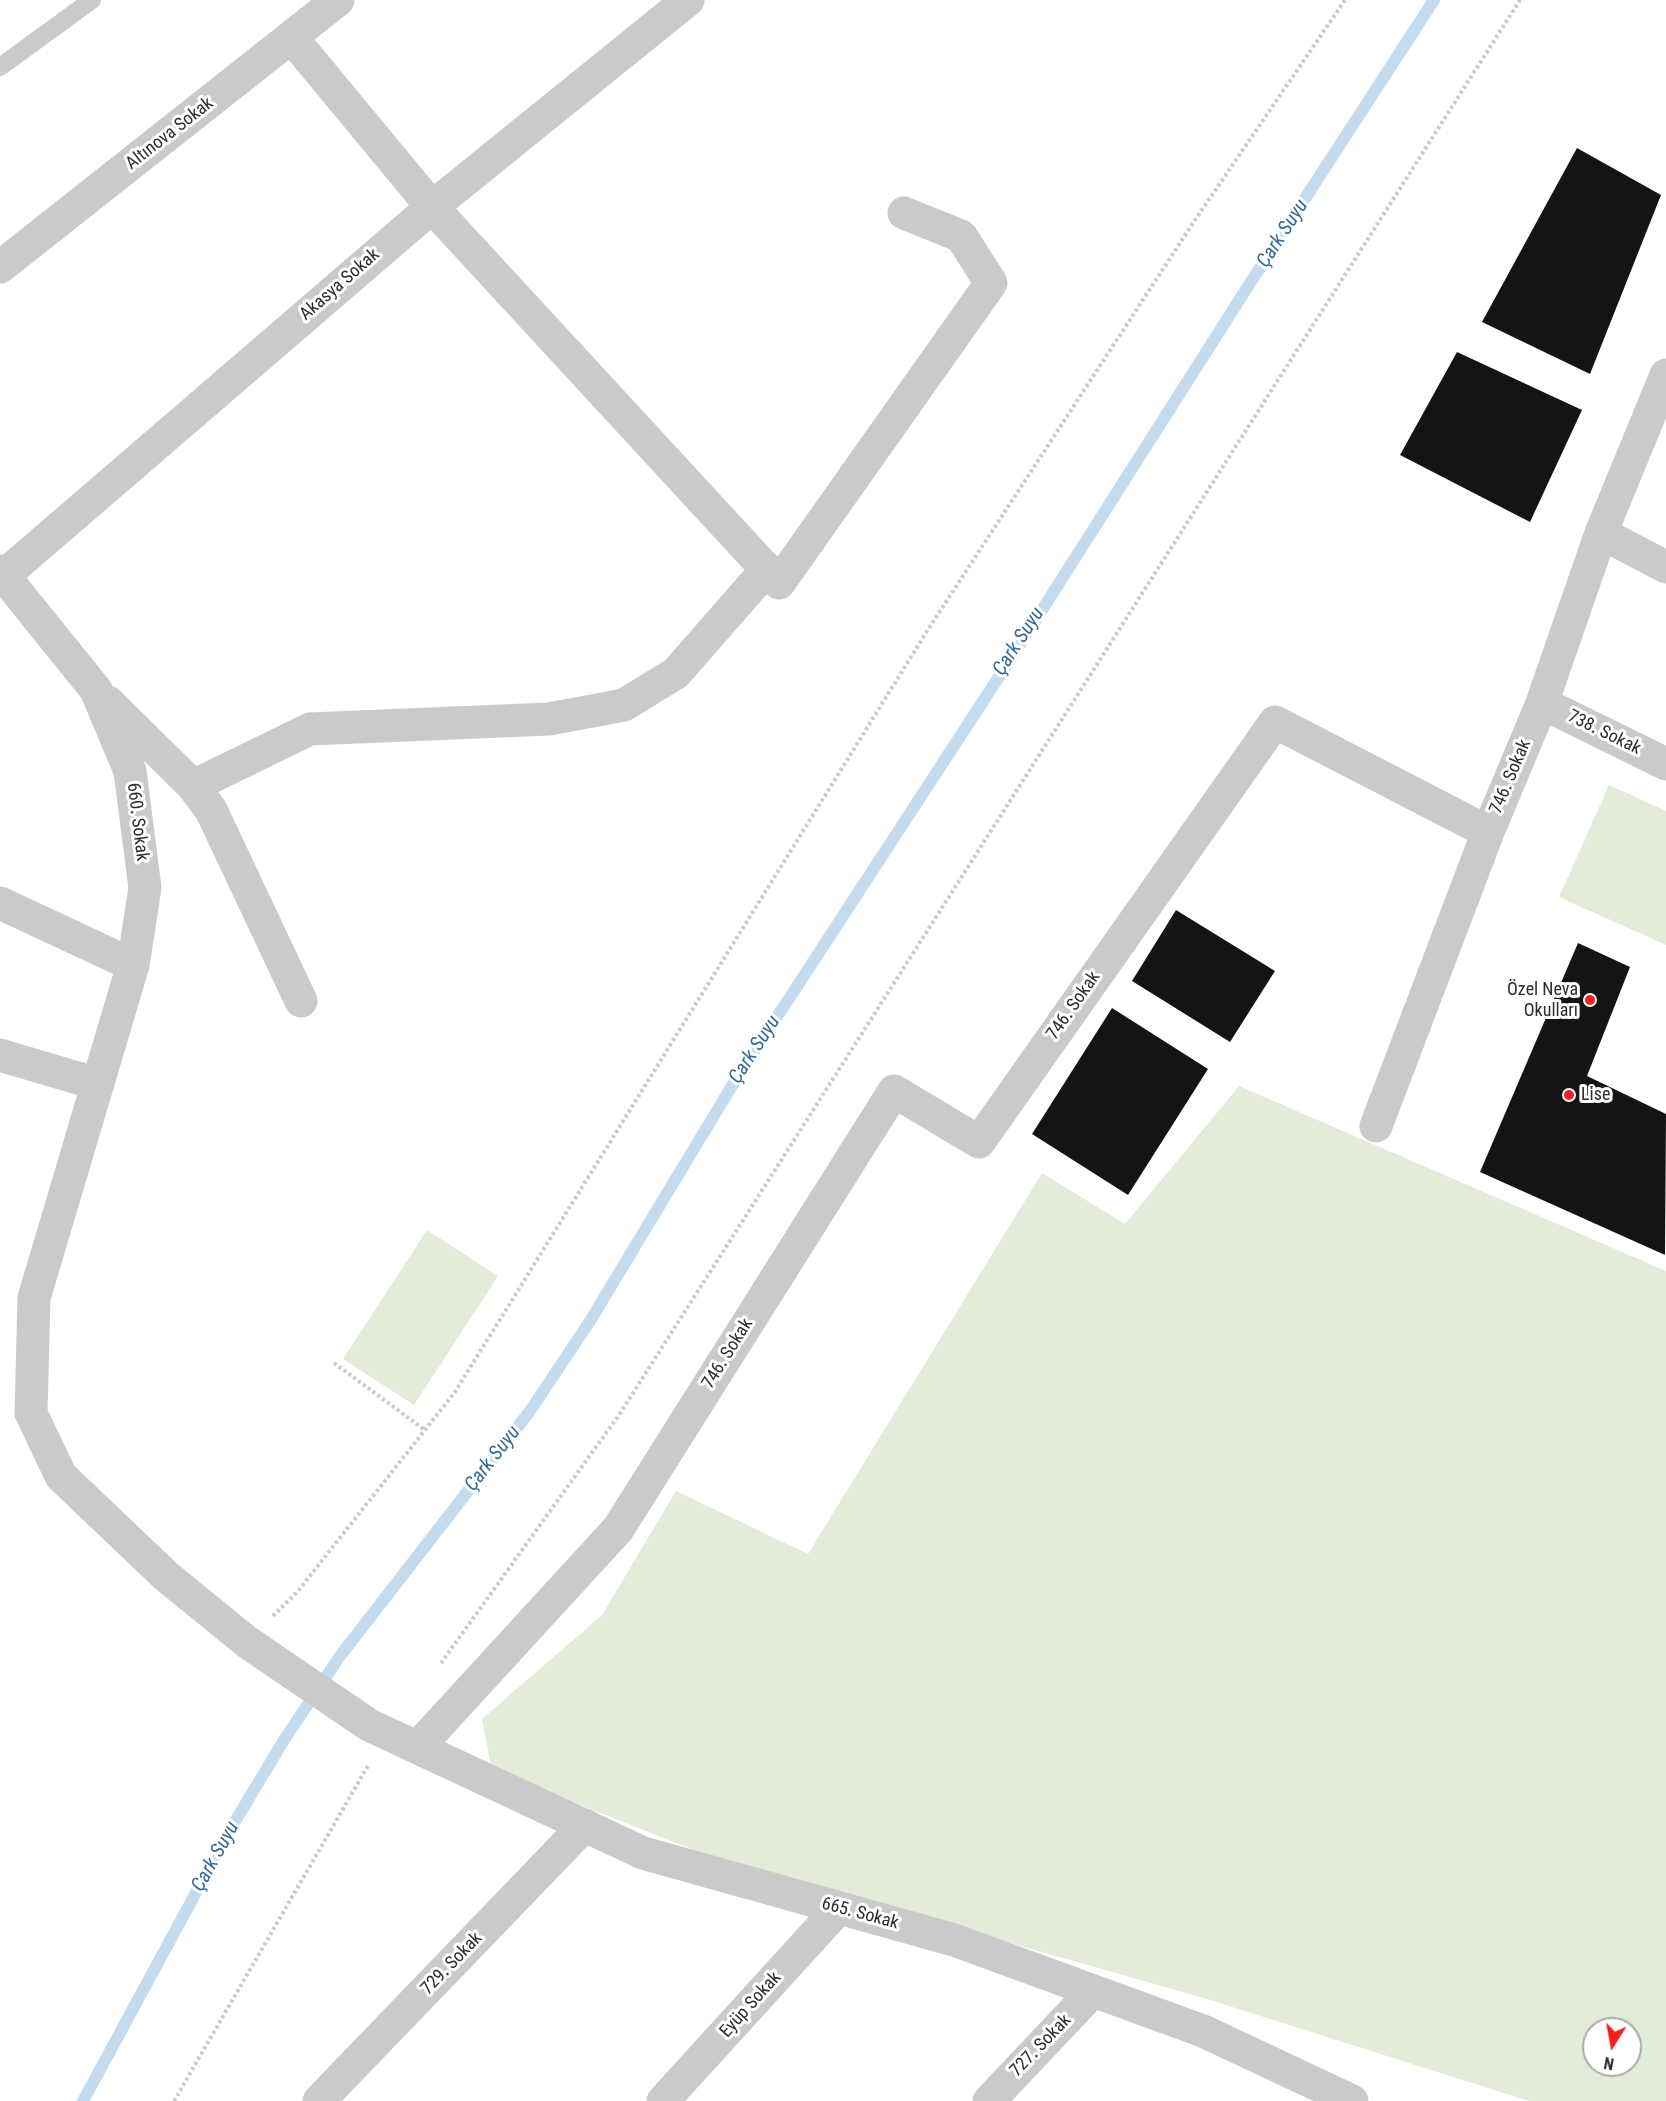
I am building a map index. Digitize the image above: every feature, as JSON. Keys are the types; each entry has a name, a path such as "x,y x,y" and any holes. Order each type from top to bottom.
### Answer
{"street":[{"name":"Altınova Sokak","path":"0,267 338,0"},
{"name":"Akasya Sokak","path":"1,575 432,207 688,0"},
{"path":"292,38 432,207 779,583 991,283 961,236 904,213"},
{"name":"746. Sokak","path":"393,1735 618,1529 894,1091 979,1142 1275,722 1488,832 1542,703 1600,533 1666,375"},
{"path":"1600,533 1666,567"},
{"path":"193,786 310,729 549,719 624,705 676,673 767,569"},
{"name":"660. Sokak","path":"1,575 96,690 130,771 145,888 133,966 34,1298 31,1413 61,1476 166,1576 259,1650"},
{"path":"96,690 193,786 211,810 302,1001"},
{"name":"738. Sokak","path":"1542,703 1666,764"},
{"path":"1376,1126 1488,832"},
{"path":"0,903 133,966"},
{"path":"0,1055 98,1084"},
{"name":"665. Sokak","path":"259,1650 393,1735 643,1853 954,1940 1203,2031 1313,2093 1352,2101"},
{"name":"729. Sokak","path":"319,2101 585,1825"},
{"name":"Eyüp Sokak","path":"663,2101 838,1909"},
{"name":"727. Sokak","path":"989,2101 1093,1991"}],"lane":[{"path":"0,67 92,0"}],"path":[{"path":"259,1650 298,1591 455,1392 928,628 1188,230 1345,0"},
{"path":"439,1666 619,1415 1520,0"},
{"path":"334,1363 425,1430"},
{"path":"174,2101 374,1755 393,1735"}],"green space":[{"path":"1609,785 1666,811 1666,945 1559,897"},
{"path":"1239,1086 1666,1271 1666,2101 1529,2101 1207,1999 719,1860 492,1770 482,1719 602,1615 676,1491 808,1554 1042,1173 1125,1224"},
{"path":"427,1230 498,1276 414,1405 343,1359"}],"building":[{"path":"1577,148 1661,195 1590,374 1482,322"},
{"path":"1457,352 1582,410 1530,522 1400,455"},
{"path":"1176,910 1275,971 1230,1042 1132,981"},
{"name":"Lise","path":"1578,943 1630,967 1587,1076 1666,1114 1665,1255 1480,1172"},
{"path":"1112,1008 1208,1069 1128,1195 1032,1134"}],"waterway":[{"name":"Çark Suyu","path":"83,2101 231,1828 284,1740 340,1656 530,1411 590,1321 730,1089 1021,643 1252,280 1434,0"}],"place":[{"name":"Özel Neva Okulları","path":"1590,1000"},
{"name":"Lise","path":"1569,1095"}]}
